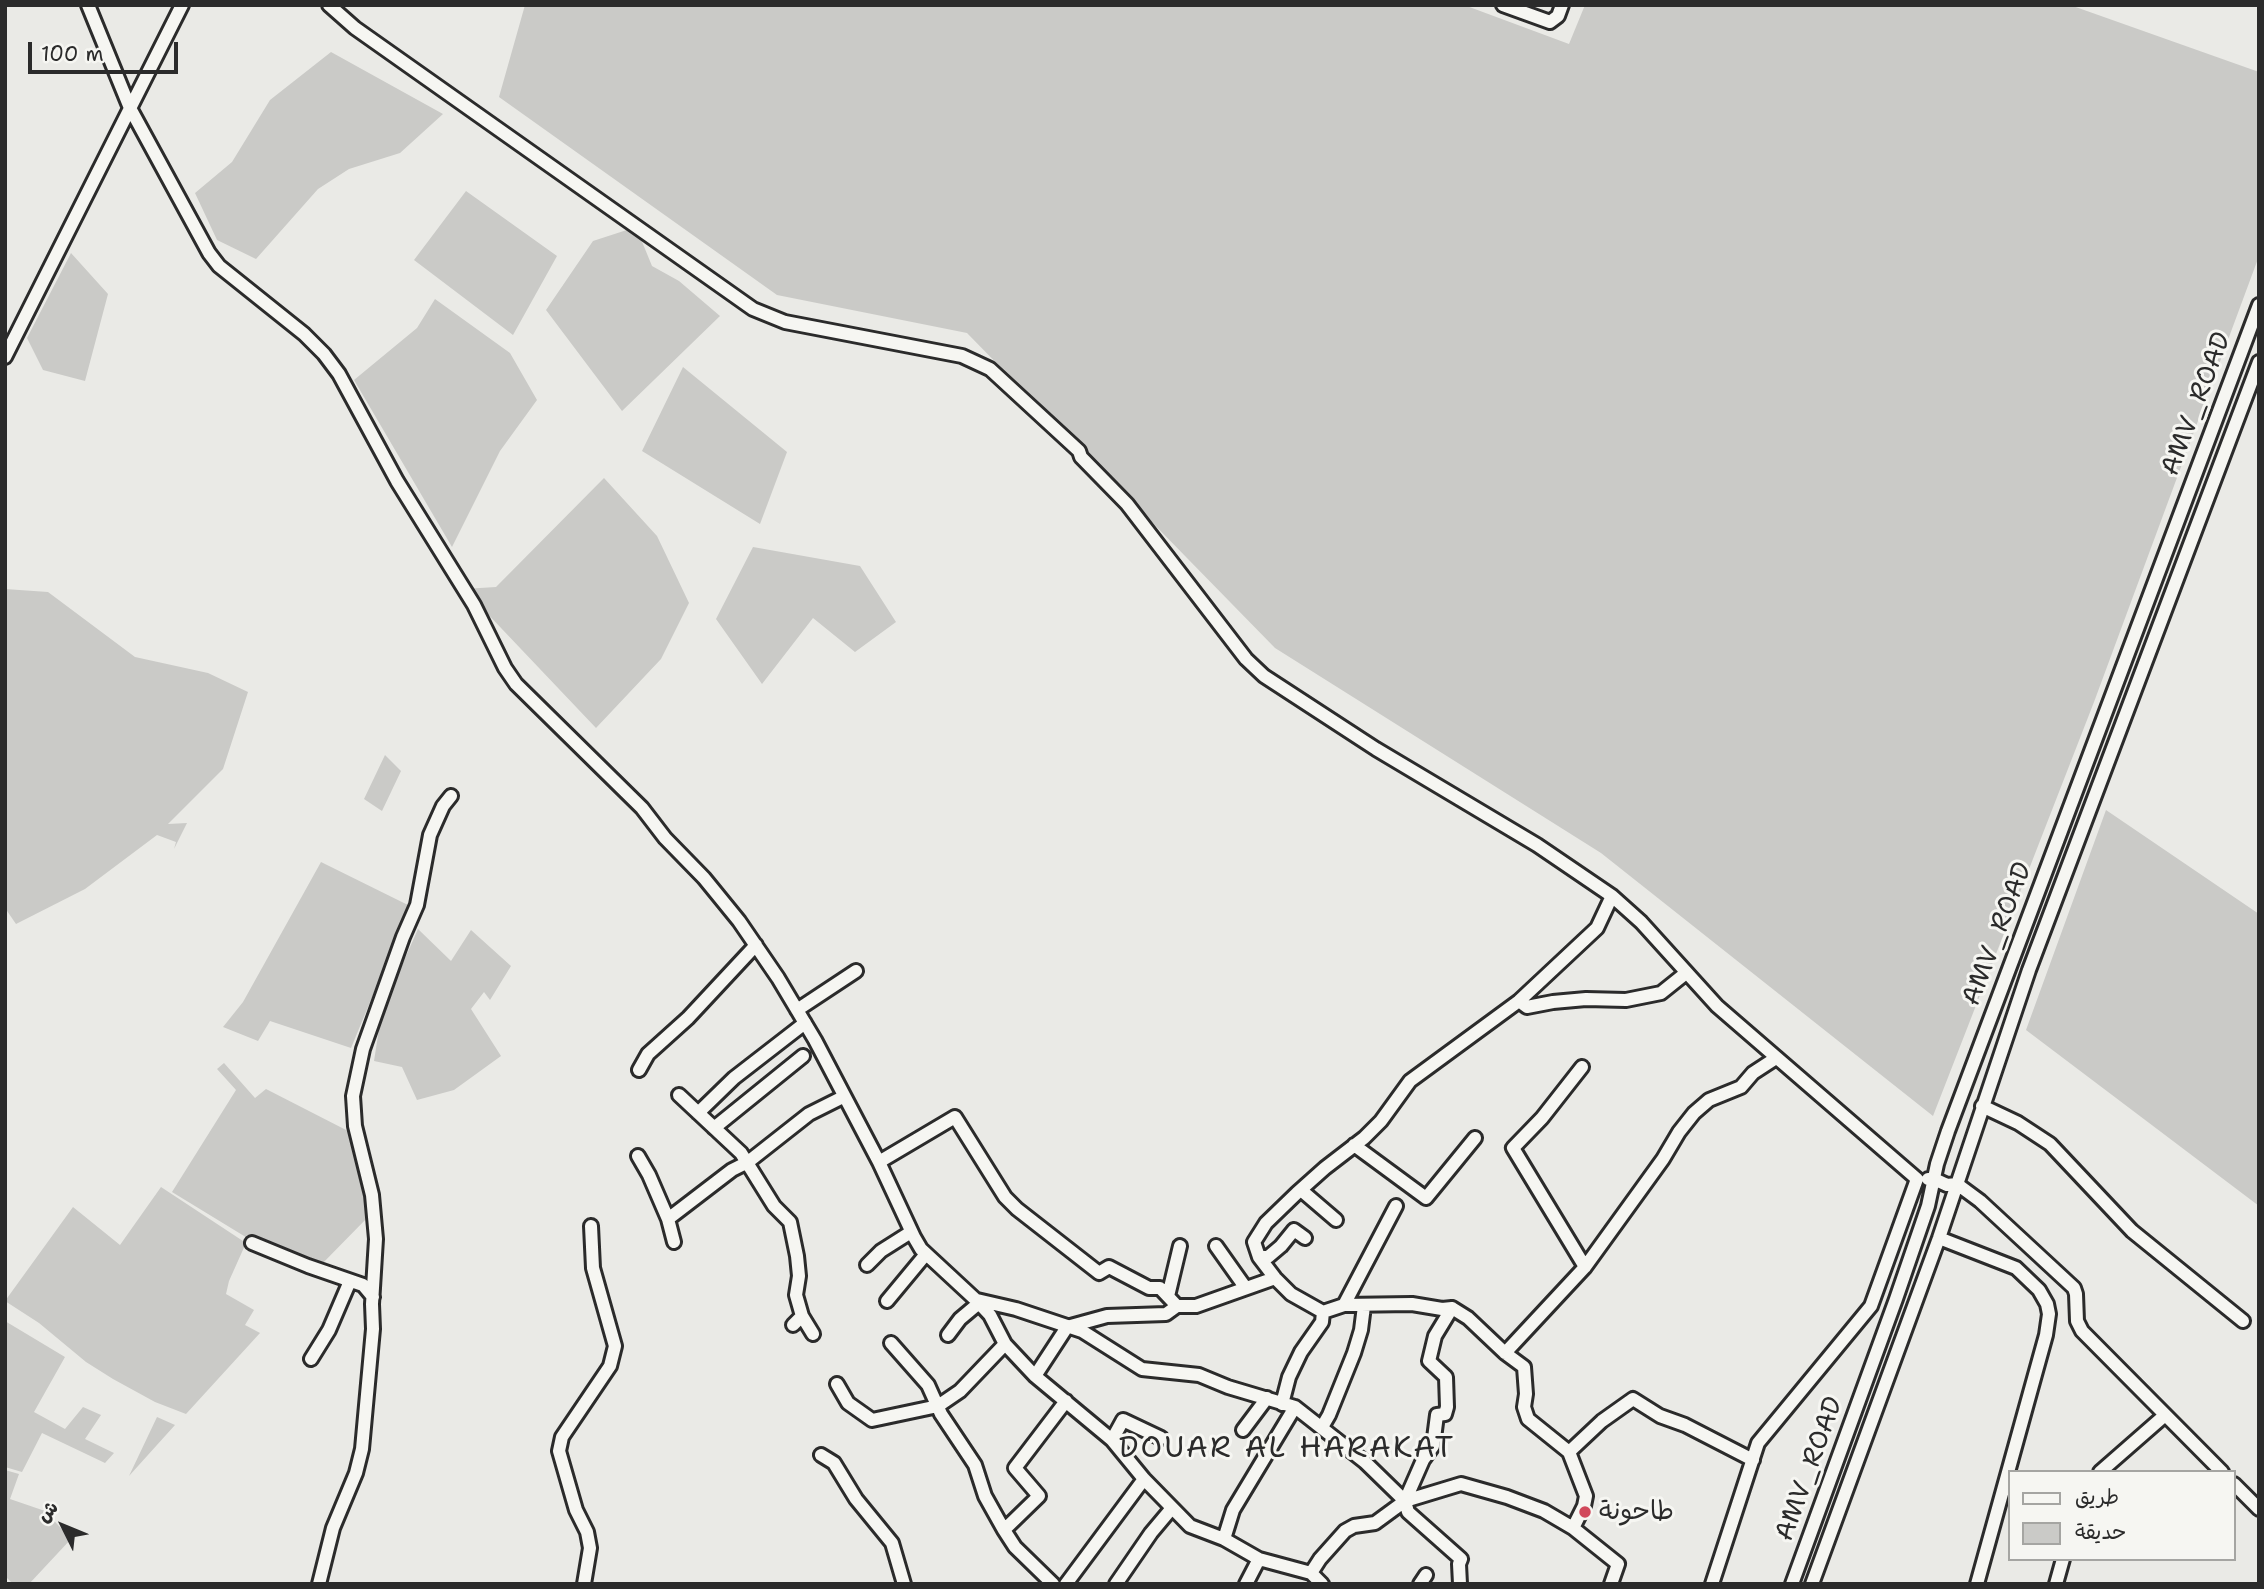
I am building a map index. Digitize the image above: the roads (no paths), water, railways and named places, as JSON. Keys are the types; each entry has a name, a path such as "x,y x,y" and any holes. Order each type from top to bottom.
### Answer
{"street":[{"path":"88,5 130,108 209,253 235,280 304,334 339,374 397,481 474,605 505,668 516,684 642,807 665,838 733,912 805,1023 879,1162 911,1232 926,1254 978,1301 990,1315 1005,1344 1035,1376 1112,1440 1144,1479 1189,1526 1224,1539 1259,1559 1311,1573 1322,1584"},
{"path":"5,357 182,5"},
{"path":"329,5 355,28 762,314 797,325 962,356 989,369 1079,451 1081,457 1127,504 1246,659 1264,676 1376,749 1537,845 1612,897 1641,922 1717,1006 1917,1179 1934,1179 1947,1185 1957,1184 1980,1200 2074,1288 2079,1327 2220,1470"},
{"path":"1503,5 1550,22 1558,16 1562,5"},
{"name":"AMV_ROAD","path":"1792,1584 1896,1299 1952,1121 2259,305"},
{"path":"1812,1584 1939,1238 2039,942 2259,362"},
{"path":"319,1584 332,1528 356,1473 362,1449 373,1329 376,1239 372,1195 355,1126 354,1096 363,1049 417,905 430,835 443,806 451,796"},
{"path":"1573,1528 1586,1496 1569,1452 1528,1419 1524,1406 1524,1367 1504,1353 1468,1318 1452,1308 1412,1304 1344,1305 1323,1312 1291,1294 1275,1278 1259,1257 1254,1242 1266,1223 1381,1121 1410,1081 1520,1001 1597,928 1612,897"},
{"path":"2022,936 2029,942 2039,942"},
{"path":"639,1070 648,1055 688,1018 756,945"},
{"path":"2011,963 2021,964 2029,970"},
{"path":"797,1010 856,971"},
{"path":"1520,1001 1527,1007 1586,999 1626,1000 1661,993 1686,973"},
{"path":"698,1113 734,1078 805,1023"},
{"path":"714,1128 803,1056"},
{"path":"1504,1353 1585,1267 1694,1114 1709,1100 1741,1087 1753,1073 1776,1058"},
{"path":"1583,1067 1542,1118 1513,1148 1585,1267"},
{"path":"679,1095 733,1144 748,1162 774,1206 790,1222 799,1276 796,1295 798,1320 813,1334"},
{"path":"668,1219 809,1114 843,1097"},
{"path":"1982,1106 2040,1137 2132,1231 2243,1321"},
{"path":"879,1162 955,1117 1004,1197 1017,1209 1099,1273 1109,1267 1149,1288 1160,1288 1177,1306"},
{"path":"1952,1121 1964,1118 1974,1130"},
{"path":"1354,1145 1426,1198 1475,1138"},
{"path":"638,1156 668,1219 674,1242"},
{"path":"1712,1584 1758,1443 1871,1306 1917,1179"},
{"path":"1301,1190 1336,1220"},
{"path":"1344,1305 1396,1206"},
{"path":"584,1584 590,1548 587,1532 576,1510 559,1451 562,1437 610,1366 615,1346 593,1268 591,1226"},
{"path":"1259,1257 1268,1256 1275,1251 1294,1230 1305,1238"},
{"path":"867,1265 881,1251 911,1232"},
{"path":"1939,1238 2016,1268 2043,1295 2049,1314 2046,1335 2009,1470"},
{"path":"252,1243 363,1285 373,1297"},
{"path":"1168,1296 1180,1246"},
{"path":"1216,1246 1245,1287"},
{"path":"887,1301 926,1254"},
{"path":"1035,1376 1067,1327 1107,1316 1166,1314 1177,1306 1196,1306 1275,1278"},
{"path":"311,1359 329,1330 350,1281"},
{"path":"978,1301 1016,1309 1082,1331 1142,1369 1199,1375 1228,1387 1288,1405 1322,1427 1365,1462 1405,1501 1408,1512 1461,1559 1460,1584"},
{"path":"948,1335 978,1301"},
{"path":"1322,1427 1354,1353 1364,1306"},
{"path":"1405,1501 1423,1460 1433,1446 1437,1415 1445,1414 1447,1407 1446,1377 1429,1361 1435,1336 1452,1308"},
{"path":"1224,1539 1233,1510 1288,1405 1289,1377 1301,1352 1322,1322 1323,1312"},
{"path":"891,1343 928,1385 975,1465 985,1496 1015,1547 1053,1584"},
{"path":"837,1384 848,1403 872,1420 938,1406 960,1391 1005,1344"},
{"path":"1243,1430 1267,1398"},
{"path":"1569,1452 1602,1421 1633,1399 1660,1416 1685,1425 1753,1461"},
{"path":"1004,1530 1039,1496 1015,1468 1066,1401"},
{"path":"2102,1470 2164,1416"},
{"path":"1112,1440 1123,1420 1161,1438"},
{"path":"821,1455 834,1464 856,1499 892,1543 904,1584"},
{"path":"1977,1584 2008,1472"},
{"path":"1066,1584 1144,1479"},
{"path":"1311,1573 1345,1531 1354,1525 1374,1523 1405,1501 1461,1484 1544,1511 1573,1528 1618,1564 1611,1584"},
{"path":"2236,1486 2259,1508"},
{"path":"1116,1584 1172,1508"},
{"path":"1246,1584 1259,1559"},
{"path":"2056,1584 2062,1561"}],"place":[{"name":"طاحونة","path":"1585,1512"}],"district":[{"name":"DOUAR AL HARAKAT","path":"1287,1449"}]}
